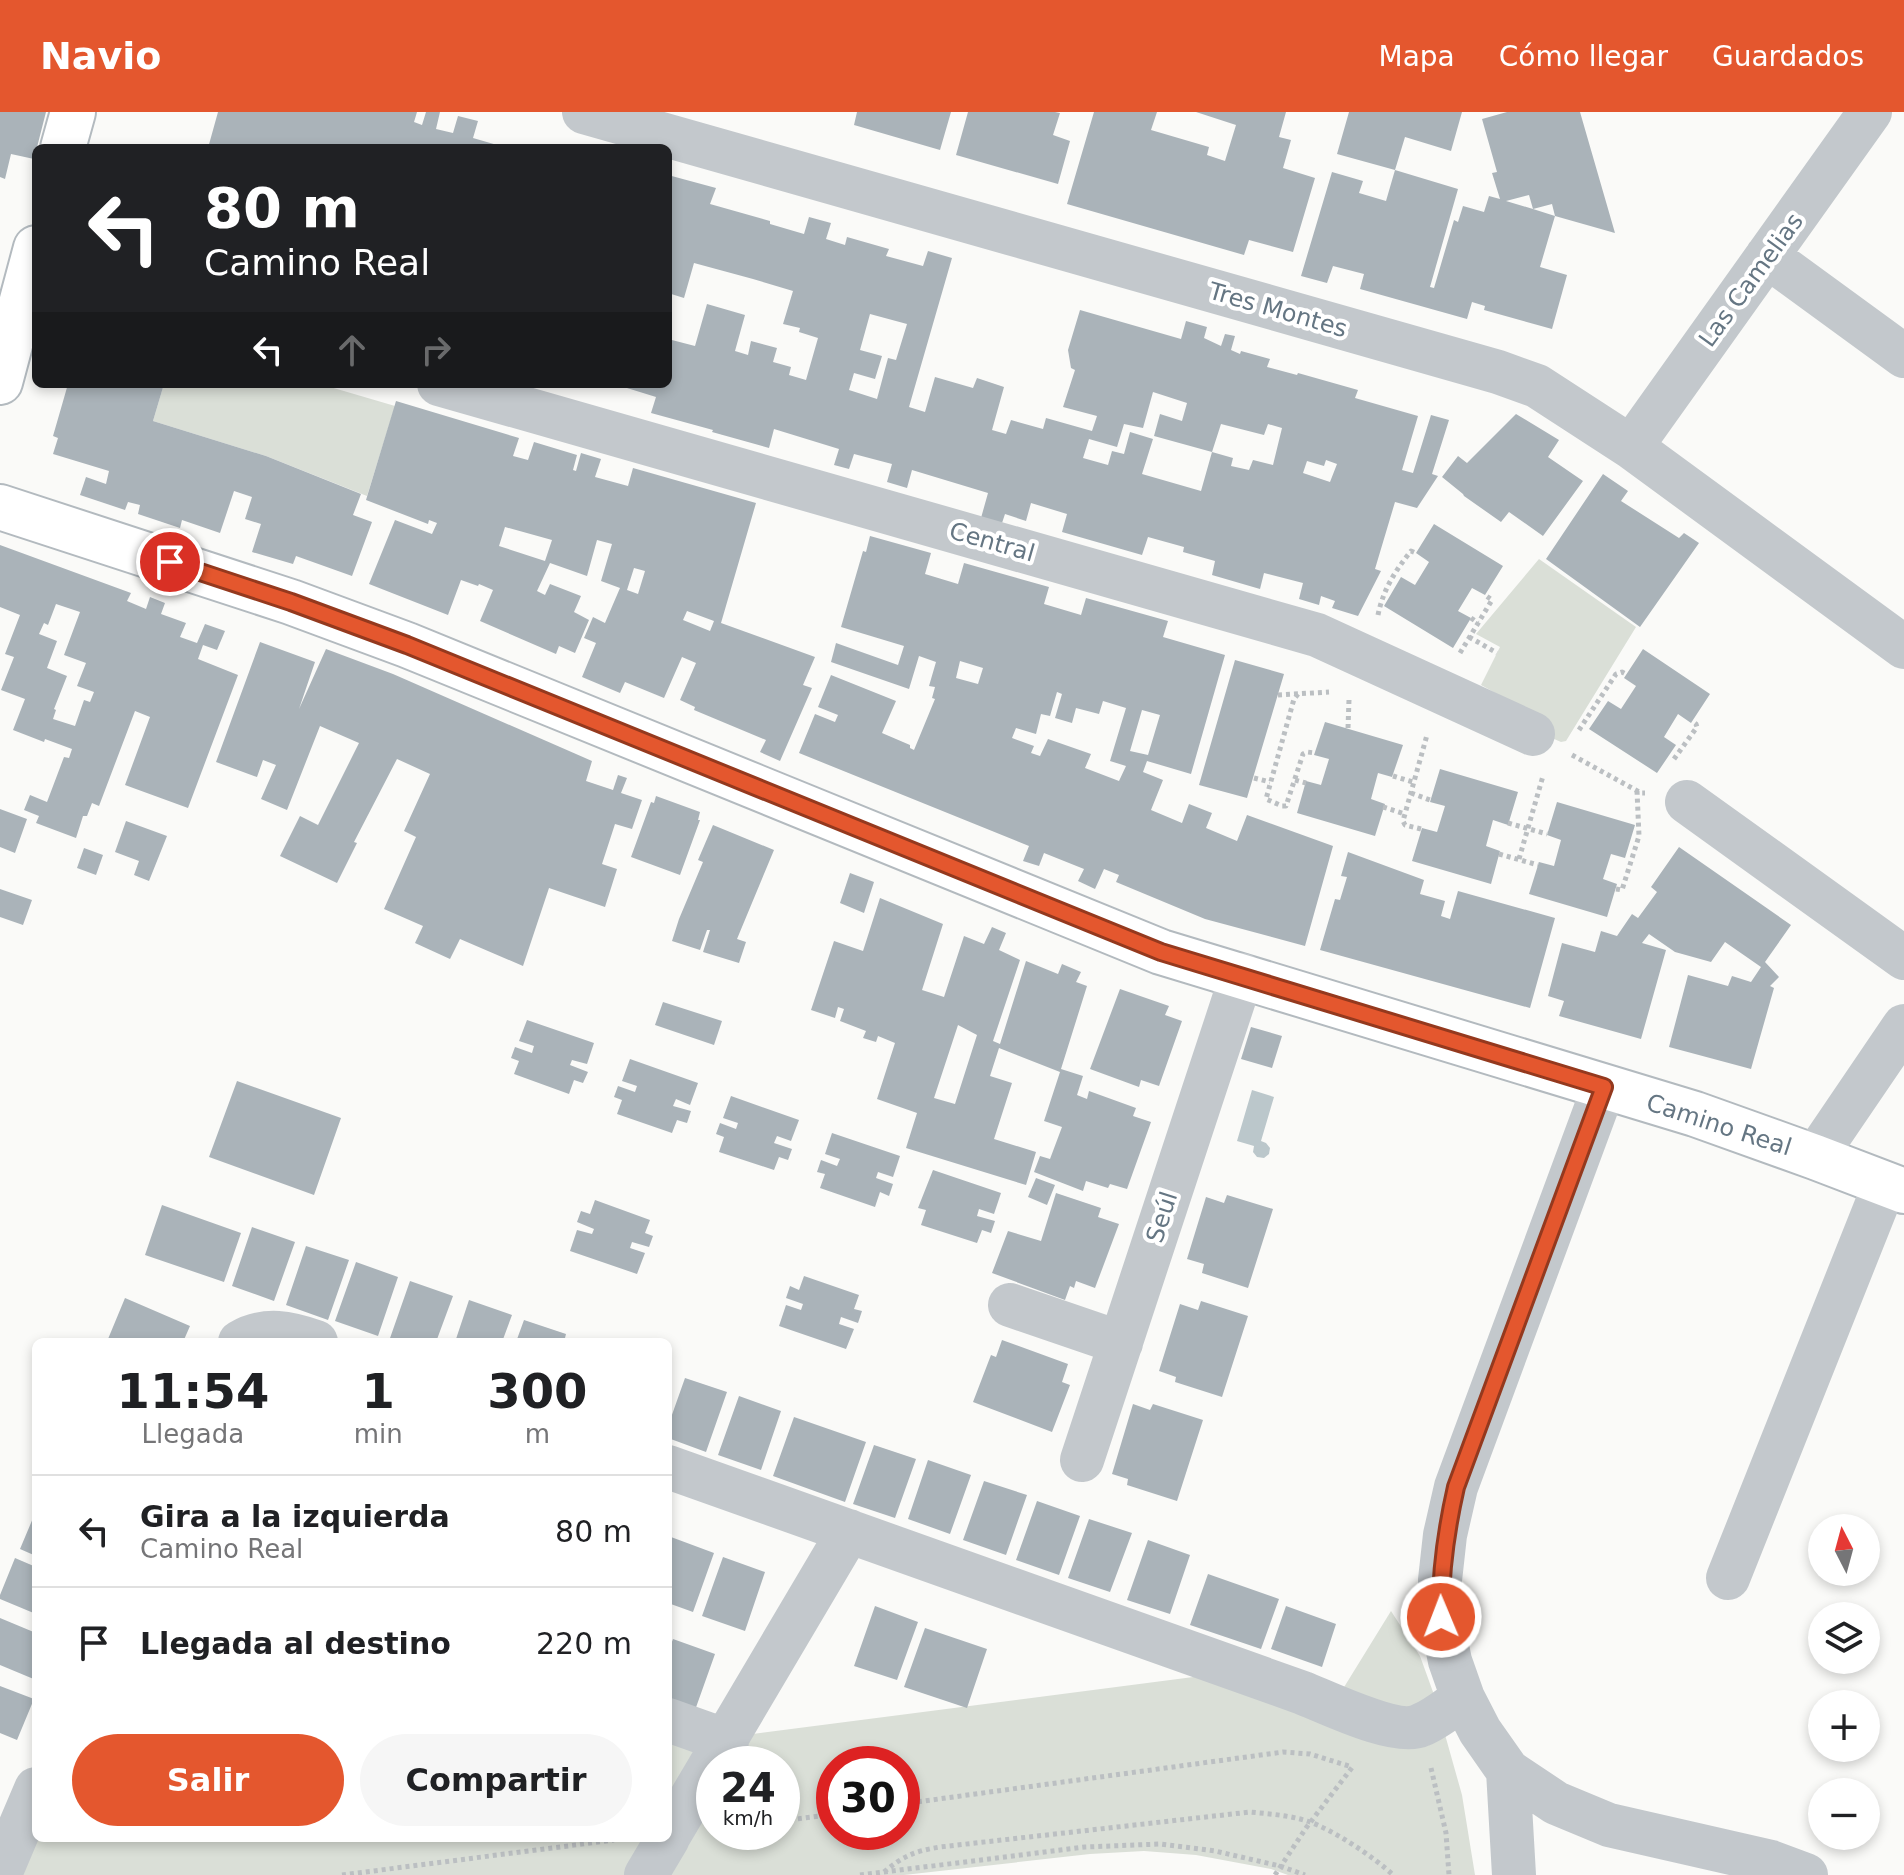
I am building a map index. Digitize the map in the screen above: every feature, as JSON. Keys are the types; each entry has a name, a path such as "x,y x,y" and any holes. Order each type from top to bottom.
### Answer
{"street":[{"path":"64,144 73,112"},
{"name":"Tres Montes","path":"584,112 1498,372 1537,386 1631,447 1904,647"},
{"name":"Las Camelias","path":"1631,447 1870,112"},
{"path":"1767,256 1904,356"},
{"path":"2,365 32,268"},
{"name":"Central","path":"453,388 1317,635 1446,675 1550,743"},
{"name":"Camino Real","path":"0,507 291,602 407,645 1148,947 1695,1114 1895,1188"},
{"path":"1669,797 1904,958"},
{"name":"Seúl","path":"1082,1460 1242,975"},
{"path":"1815,1157 1904,1026"},
{"path":"1604,1087 1456,1487 1445,1535 1440,1580 1441,1617 1450,1661 1463,1698 1480,1731 1508,1771 1556,1803 1609,1825 1771,1862 1806,1875"},
{"path":"1728,1578 1895,1188"},
{"path":"1010,1305 1121,1343"},
{"path":"250,1338 277,1332 304,1338"},
{"path":"672,1468 1381,1723 1419,1727 1463,1698"},
{"path":"672,1831 849,1531"},
{"path":"672,1721 727,1741"},
{"path":"1508,1771 1514,1875"},
{"path":"0,1874 32,1798"},
{"path":"646,1875 666,1842"}],"path":[{"path":"1378,623 1383,593 1392,576 1411,551 1416,553"},
{"path":"1392,576 1400,579"},
{"path":"1421,829 1405,825 1403,821 1413,782 1446,675 1492,600 1485,595"},
{"path":"1471,618 1478,623"},
{"path":"1469,637 1497,653"},
{"path":"1519,859 1550,743 1600,697 1616,674 1626,674"},
{"path":"1278,695 1337,691"},
{"path":"1298,694 1266,799 1285,806 1305,752 1315,753"},
{"path":"1600,697 1607,702"},
{"path":"1674,760 1678,748 1697,727 1692,721"},
{"path":"1550,743 1641,793 1669,797"},
{"path":"1393,776 1413,782"},
{"path":"1254,778 1270,782"},
{"path":"1295,780 1306,783"},
{"path":"1616,889 1622,890 1628,859 1640,830 1637,790"},
{"path":"1411,793 1430,800"},
{"path":"1383,807 1405,814"},
{"path":"1508,823 1547,834"},
{"path":"1499,854 1538,865"},
{"path":"1275,1875 1381,1723"},
{"path":"920,1802 1283,1752 1310,1754 1352,1767"},
{"path":"884,1872 917,1850 1250,1812 1310,1822 1343,1840 1393,1875"},
{"path":"342,1875 602,1842"},
{"path":"860,1875 1031,1853 1160,1844 1215,1851 1305,1875"}],"shaded area":[{"path":"163,388 334,388 395,406 367,496 266,456 153,421"},
{"path":"1539,559 1636,627 1566,741 1561,742 1536,731 1541,718 1481,685 1500,647 1476,634"},
{"path":"1252,1090 1274,1097 1261,1141 1270,1148 1264,1158 1257,1157 1253,1152 1254,1146 1237,1141"},
{"path":"1391,1611 1420,1656 1433,1692 1462,1795 1475,1875 1288,1875 1196,1855 1144,1851 904,1875 0,1875 32,1842 672,1842 672,1744 1201,1676 1325,1718"}],"building":[{"path":"0,112 46,112 38,144 32,144 32,159 11,154 5,179 0,177"},
{"path":"218,112 417,112 414,122 422,125 426,112 440,112 436,129 453,133 458,116 478,121 473,138 494,144 209,144"},
{"path":"857,112 951,112 940,150 854,125"},
{"path":"968,112 1060,113 1053,135 1070,141 1058,184 956,155"},
{"path":"1094,112 1157,112 1151,130 1209,147 1207,155 1225,161 1236,125 1196,112 1286,112 1279,137 1291,140 1283,168 1315,178 1293,252 1249,240 1244,255 1067,204"},
{"path":"1349,112 1462,112 1451,151 1405,137 1395,170 1337,154"},
{"path":"1507,112 1580,112 1615,233 1555,216 1540,267 1567,275 1552,329 1484,310 1485,306 1472,302 1467,319 1360,289 1364,274 1333,266 1327,283 1301,276 1332,172 1363,181 1359,193 1386,201 1395,170 1458,189 1430,287 1434,288 1454,220 1458,222 1463,206 1484,212 1489,196 1500,199 1492,173 1497,172 1482,119","holes":["1529,195 1533,209 1506,201","1552,204 1555,216 1533,209"]},
{"path":"672,176 716,188 710,204 804,234 809,217 831,223 826,239 845,245 847,237 889,249 886,256 923,266 928,251 952,258 909,407 925,412 935,377 973,388 977,378 1004,387 992,430 1006,434 1011,420 1043,429 1046,418 1092,431 1097,416 1063,407 1075,370 1071,368 1068,350 1080,310 1181,339 1186,321 1207,327 1204,338 1221,346 1225,334 1235,336 1231,350 1270,359 1267,367 1358,390 1355,398 1418,416 1402,470 1413,473 1431,415 1449,420 1432,474 1438,476 1417,508 1395,502 1375,569 1381,571 1358,616 1332,608 1335,601 1321,596 1319,605 1299,599 1303,583 1264,573 1260,589 1212,575 1215,561 1183,552 1184,547 1148,537 1142,555 1062,532 1067,514 1031,503 1026,521 1005,514 1002,523 981,518 988,493 912,470 907,488 887,482 892,464 854,454 849,469 834,465 839,449 774,429 769,448 651,413 656,397 627,388 672,388 672,340 695,346 707,304 745,315 735,351 748,355 751,341 777,348 773,362 791,367 789,375 806,380 818,338 799,332 800,328 783,324 793,291 694,263 684,298 672,294","holes":["870,314 907,324 896,360 888,358 877,399 849,390 854,373 875,379 882,356 860,350","1153,392 1187,403 1182,421 1160,414 1154,436 1212,452 1201,491 1142,474 1153,439 1130,432 1124,454 1112,451 1108,465 1083,458 1089,439 1117,447 1124,424 1143,428","1221,424 1264,435 1268,424 1282,428 1273,465 1253,460 1249,470 1231,466 1233,458 1212,452","1326,460 1337,464 1330,482 1303,473 1307,461 1324,466"]},
{"path":"67,388 163,388 153,421 266,456 361,494 353,515 372,522 352,576 296,556 293,564 252,552 261,524 245,519 252,497 234,491 220,533 182,520 180,528 138,514 140,505 128,502 125,510 80,495 86,477 106,484 109,471 53,454 58,438 53,436"},
{"path":"396,401 519,438 513,456 528,460 534,442 577,455 573,470 576,471 581,453 601,459 595,477 628,486 633,468 756,503 721,623 815,657 803,685 812,688 780,761 760,752 766,740 694,710 695,707 680,700 696,663 682,657 664,698 625,682 620,693 582,677 596,643 584,638 593,617 605,623 620,588 601,581 612,544 597,540 587,576 550,563 537,591 545,595 550,584 581,596 574,612 589,620 575,653 559,646 556,654 480,621 493,590 479,584 461,580 448,615 369,584 395,520 432,534 437,523 429,520 428,524 366,500","holes":["505,527 552,540 545,561 499,546","634,568 645,571 638,594 627,590","687,611 714,621 710,631 683,620"]},
{"path":"1516,414 1559,440 1548,457 1583,481 1543,536 1509,512 1501,522 1442,477 1458,456 1467,463"},
{"path":"1603,474 1628,491 1621,501 1679,538 1684,533 1699,543 1640,627 1546,559"},
{"path":"1434,524 1503,566 1485,595 1472,588 1458,611 1471,618 1453,648 1384,606 1401,577 1415,585 1429,562 1416,553"},
{"path":"870,536 931,553 925,574 958,584 964,563 1049,587 1044,604 1081,615 1086,598 1168,621 1163,637 1225,655 1191,774 1147,761 1143,772 1163,780 1151,810 1182,823 1189,804 1212,813 1206,828 1237,841 1247,815 1333,846 1305,946 1205,919 1116,882 1119,875 1104,869 1095,889 1078,881 1084,869 1044,853 1039,866 1023,861 1029,846 799,753 815,714 835,722 838,715 818,707 831,675 896,701 882,733 910,745 914,750 935,699 932,698 935,687 929,686 936,662 919,656 909,689 831,662 836,643 898,665 904,646 841,627 863,551 866,552","holes":["960,661 983,668 978,684 956,678","1057,692 1062,694 1055,718 1072,723 1076,708 1099,714 1103,701 1126,708 1110,761 1126,766 1119,781 1085,768 1091,754 1048,739 1040,756 1031,753 1034,746 1012,738 1016,728 1036,734 1041,714 1050,716","1142,710 1160,715 1148,755 1130,751"]},
{"path":"0,545 131,593 127,601 146,609 150,597 165,603 161,614 186,623 180,637 197,643 205,624 225,631 217,650 203,645 198,659 238,675 188,808 125,785 150,717 135,711 99,806 92,803 87,816 83,816 76,838 36,823 39,816 24,810 30,795 47,802 64,757 69,758 72,749 13,730 25,699 1,690 14,657 5,654 20,615 0,607","holes":["56,604 80,612 64,655 86,663 77,686 94,692 90,702 84,700 75,726 53,719 67,676 47,668 57,641 39,634 44,623 48,625"]},
{"path":"260,642 315,662 299,709 326,649 393,674 592,761 586,781 613,790 618,775 627,778 621,793 642,800 632,829 615,824 602,864 617,869 605,907 549,888 523,966 460,939 450,959 415,943 423,926 384,909 416,837 404,831 430,774 397,759 354,842 357,843 337,883 280,856 300,816 318,825 359,743 320,726 287,810 261,799 276,765 263,760 257,777 216,762"},
{"path":"1643,649 1710,694 1691,723 1678,714 1664,737 1676,745 1657,773 1589,729 1608,701 1621,709 1636,686 1624,678"},
{"path":"1235,660 1284,674 1247,798 1199,785"},
{"path":"1325,722 1403,745 1392,777 1378,773 1371,799 1385,804 1375,836 1297,813 1306,781 1321,785 1329,759 1314,755"},
{"path":"1440,769 1518,792 1508,825 1493,820 1486,846 1500,851 1491,884 1412,861 1422,828 1437,832 1445,806 1430,802"},
{"path":"656,796 700,812 700,820 680,875 631,857"},
{"path":"1557,802 1635,825 1625,858 1611,854 1603,879 1617,884 1607,917 1529,894 1539,862 1554,866 1561,840 1547,835"},
{"path":"0,809 27,819 15,853 0,847"},
{"path":"126,821 167,836 149,881 134,875 139,861 115,852"},
{"path":"713,825 774,850 737,939 746,942 739,963 703,952 710,930 707,930 700,950 672,941 703,862 698,860"},
{"path":"1679,847 1791,925 1765,962 1779,977 1770,986 1774,988 1751,1069 1669,1047 1688,975 1728,986 1732,976 1751,982 1761,967 1725,942 1711,962 1675,952 1649,934 1642,943 1666,950 1641,1039 1559,1016 1564,1001 1548,996 1562,943 1595,952 1601,931 1617,936 1632,914 1638,918 1657,892 1651,887"},
{"path":"84,848 103,855 96,875 77,868"},
{"path":"1348,852 1424,880 1420,894 1445,901 1441,916 1450,919 1458,891 1555,918 1530,1008 1320,950 1335,899 1340,900 1347,877 1341,876"},
{"path":"850,873 874,882 864,913 840,903"},
{"path":"0,889 32,900 23,925 0,917"},
{"path":"880,898 943,924 922,990 944,997 964,936 984,944 992,927 1006,933 999,950 1020,960 993,1041 1000,1044 1026,961 1058,974 1062,964 1081,972 1076,982 1087,986 1061,1069 1083,1076 1077,1095 1087,1099 1089,1091 1136,1108 1133,1116 1151,1122 1127,1189 1110,1184 1108,1188 1086,1181 1083,1191 1034,1172 1040,1156 1050,1159 1062,1127 1044,1121 1060,1072 999,1048 990,1076 1012,1083 994,1139 1036,1152 1026,1185 906,1148 917,1113 877,1099 895,1043 878,1036 876,1042 863,1038 866,1031 840,1021 844,1009 838,1007 835,1018 811,1010 834,941 863,951","holes":["958,1025 977,1035 955,1104 934,1098"]},
{"path":"1120,989 1169,1006 1165,1015 1182,1021 1159,1086 1141,1080 1139,1087 1090,1069"},
{"path":"663,1002 722,1021 714,1045 655,1025"},
{"path":"527,1020 594,1043 587,1064 572,1060 570,1065 588,1072 583,1083 574,1080 569,1094 514,1074 519,1061 511,1058 515,1047 532,1053 534,1046 519,1041"},
{"path":"1251,1027 1282,1036 1272,1068 1241,1059"},
{"path":"630,1059 698,1083 690,1105 676,1099 673,1106 691,1111 687,1123 677,1120 672,1133 617,1114 622,1100 614,1097 618,1086 635,1092 637,1086 622,1081"},
{"path":"237,1081 341,1118 314,1195 209,1157"},
{"path":"731,1096 799,1120 791,1141 777,1136 774,1143 792,1149 788,1160 779,1157 774,1170 719,1152 724,1137 716,1134 720,1123 736,1129 738,1123 723,1118"},
{"path":"832,1133 900,1156 893,1177 878,1172 876,1178 893,1184 889,1196 880,1192 875,1207 820,1188 825,1174 817,1172 821,1160 837,1166 840,1159 825,1154"},
{"path":"933,1170 1001,1193 994,1214 979,1209 977,1216 995,1221 991,1233 982,1230 977,1243 921,1225 926,1210 918,1208"},
{"path":"1036,1178 1055,1185 1047,1205 1028,1197"},
{"path":"1056,1193 1101,1208 1098,1217 1119,1224 1095,1288 1076,1281 1074,1288 1070,1286 1065,1300 992,1273 1008,1231 1041,1241"},
{"path":"1227,1195 1273,1209 1248,1288 1202,1273 1204,1264 1187,1259 1206,1197 1224,1203"},
{"path":"595,1200 650,1220 645,1233 653,1236 649,1247 632,1242 630,1248 645,1253 637,1274 570,1251 577,1230 592,1234 594,1229 577,1222 581,1211 590,1214"},
{"path":"162,1205 241,1233 224,1282 145,1255"},
{"path":"252,1227 295,1242 274,1301 232,1286"},
{"path":"306,1246 349,1260 328,1320 286,1305"},
{"path":"356,1262 398,1277 378,1336 335,1321"},
{"path":"804,1276 859,1295 854,1309 862,1311 858,1323 841,1317 839,1324 854,1329 846,1349 779,1326 786,1305 801,1310 803,1304 786,1298 790,1286 799,1290"},
{"path":"410,1281 453,1296 437,1338 390,1338"},
{"path":"125,1298 190,1326 185,1338 108,1338"},
{"path":"469,1300 512,1315 503,1338 456,1338"},
{"path":"1201,1301 1248,1316 1222,1397 1175,1382 1176,1377 1159,1371 1180,1304 1198,1310"},
{"path":"524,1320 566,1334 565,1338 517,1338"},
{"path":"1002,1340 1068,1364 1062,1382 1070,1385 1052,1432 973,1402 991,1355 996,1357"},
{"path":"685,1378 727,1392 706,1452 672,1439 672,1415"},
{"path":"739,1396 781,1411 761,1470 718,1455"},
{"path":"1133,1404 1150,1410 1153,1404 1203,1420 1177,1501 1127,1485 1128,1479 1112,1474"},
{"path":"794,1417 866,1442 845,1502 773,1476"},
{"path":"874,1445 916,1459 895,1518 853,1504"},
{"path":"928,1460 971,1475 950,1534 908,1519"},
{"path":"984,1481 1027,1495 1006,1555 963,1540"},
{"path":"1037,1501 1080,1516 1059,1575 1016,1560"},
{"path":"1089,1519 1132,1533 1110,1592 1068,1578"},
{"path":"32,1520 32,1554 20,1549"},
{"path":"672,1537 714,1553 693,1612 672,1604"},
{"path":"1148,1540 1190,1555 1170,1614 1127,1600"},
{"path":"723,1557 765,1572 745,1631 702,1616"},
{"path":"15,1558 32,1565 32,1612 0,1599"},
{"path":"1208,1574 1279,1599 1261,1649 1190,1625"},
{"path":"875,1606 918,1622 897,1680 854,1666"},
{"path":"1286,1606 1336,1624 1322,1667 1271,1649"},
{"path":"0,1618 32,1631 32,1678 0,1665"},
{"path":"925,1628 987,1649 967,1708 904,1687"},
{"path":"673,1639 715,1654 694,1713 672,1705"},
{"path":"0,1686 32,1698 17,1740 0,1733"}],"route":[{"path":"170,562 407,645 1161,952 1604,1087 1456,1487 1445,1535 1440,1580 1441,1617"}]}
